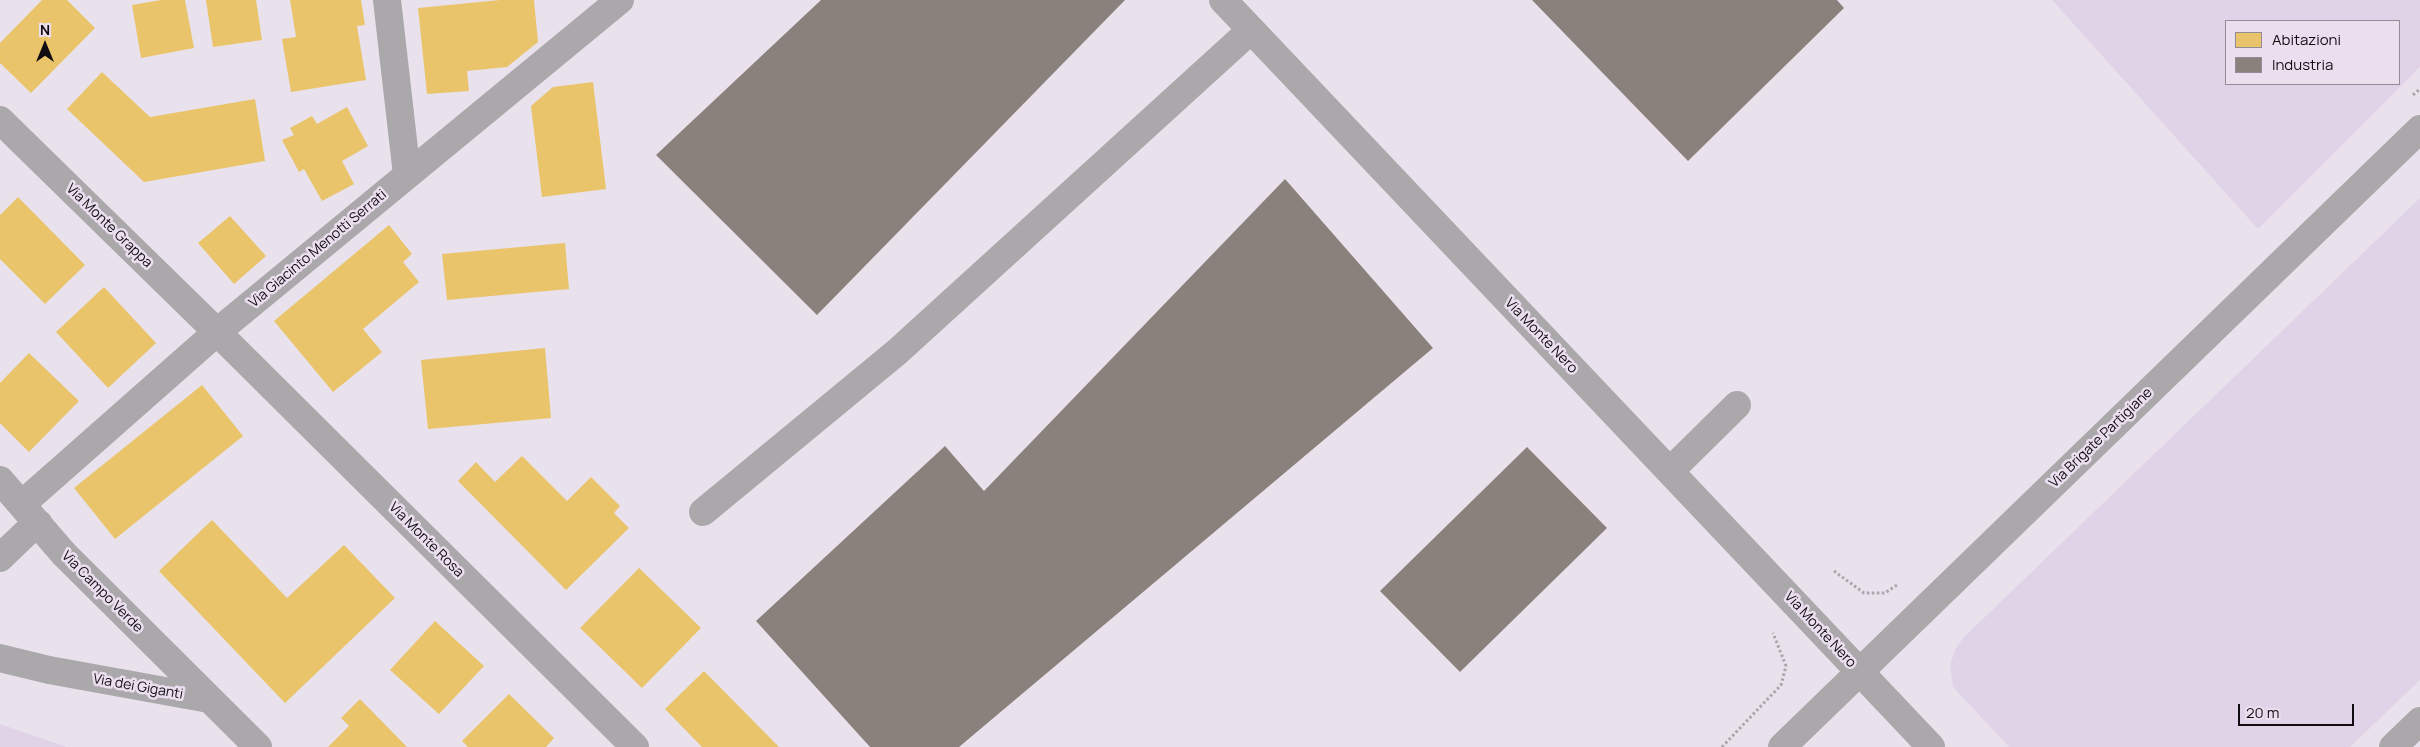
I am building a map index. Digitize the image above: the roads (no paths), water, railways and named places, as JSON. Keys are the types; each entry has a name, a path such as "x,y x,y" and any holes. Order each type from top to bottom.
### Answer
{"street":[{"path":"388,0 407,175"},
{"name":"Via Giacinto Menotti Serrati","path":"0,558 27,532 30,514 218,332 620,0"},
{"name":"Via Monte Nero","path":"1223,0 1931,747"},
{"path":"703,512 897,352 1251,30"},
{"name":"Via Monte Grappa","path":"0,120 218,332"},
{"name":"Via Brigate Partigiane","path":"1782,747 2420,129"},
{"name":"Via Monte Rosa","path":"218,332 635,747"},
{"path":"1670,471 1737,405"},
{"name":"Via Campo Verde","path":"0,480 64,554 209,700"},
{"name":"Via dei Giganti","path":"0,658 49,670 209,700"},
{"path":"209,700 258,747"},
{"path":"2393,747 2420,722"}]}
